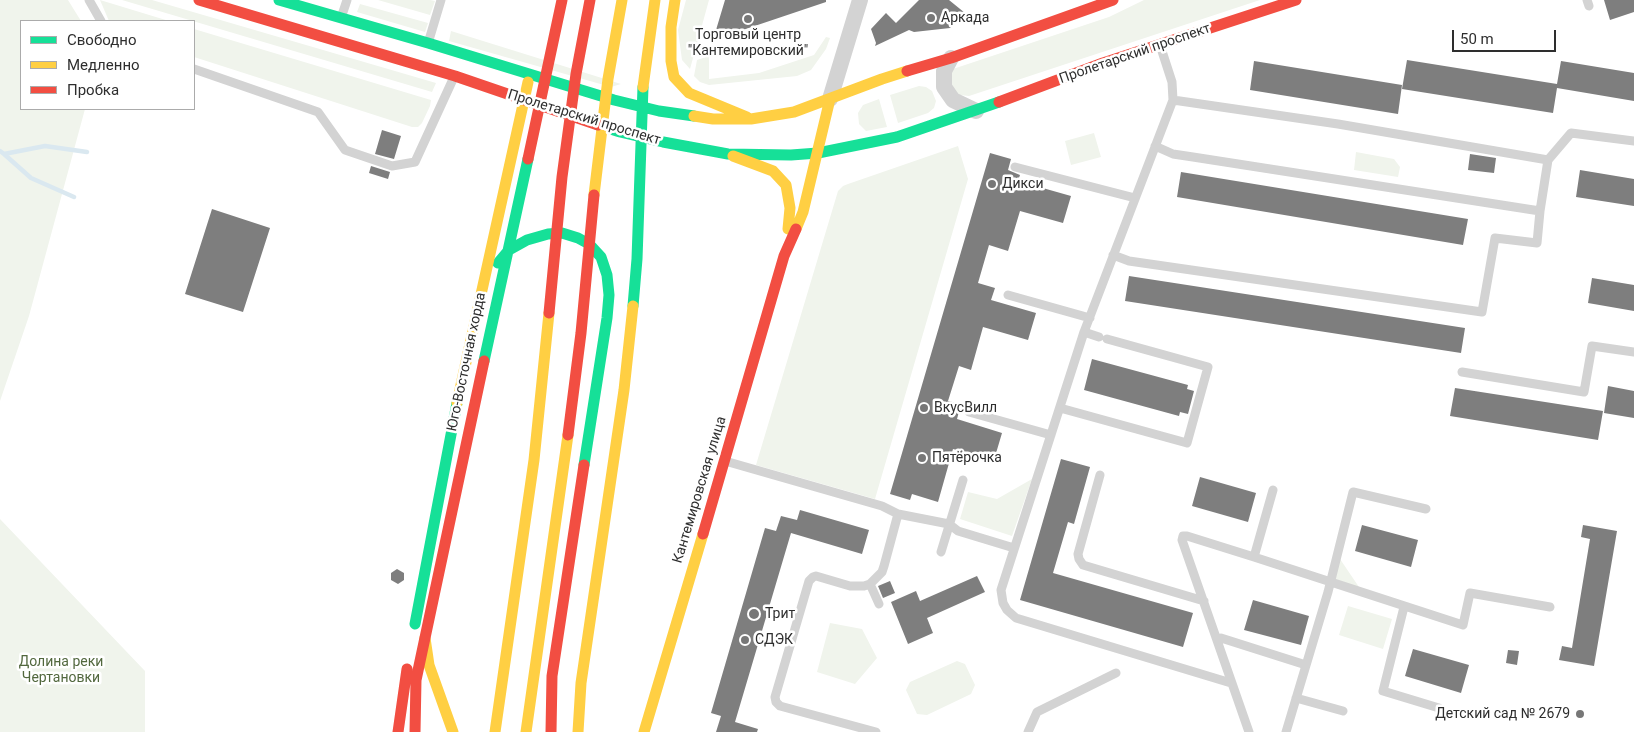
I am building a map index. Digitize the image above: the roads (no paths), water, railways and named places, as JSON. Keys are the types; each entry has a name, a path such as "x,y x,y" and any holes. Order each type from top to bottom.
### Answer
{"main road":[{"name":"Пролетарский проспект","path":"199,0 455,76 620,132 728,154 791,155 818,153 897,137 1103,64 1296,0"},
{"name":"Пролетарский проспект","path":"279,0 614,100 659,111 713,119 750,119 794,112 1113,0"},
{"name":"Юго-Восточная хорда","path":"415,732 416,680 426,627 562,0"},
{"path":"495,732 534,460 562,177 576,74 590,0"},
{"path":"526,732 565,462 581,333 595,181 608,78 622,0"},
{"path":"578,732 581,683 630,342 637,260 642,94 655,0"},
{"path":"675,0 671,27 670,61 674,77 689,93 750,119"},
{"path":"412,639 451,432 530,75"},
{"name":"Кантемировская улица","path":"644,732 784,256 803,212 830,99"},
{"name":"Кантемировская улица","path":"728,154 773,171 786,185 790,208 784,256"},
{"path":"482,296 489,277 509,250 527,240 548,234 562,234 578,238 589,244 601,257 607,276 609,295 607,318 554,667 551,732"},
{"path":"423,577 424,630 429,665 453,732"},
{"path":"398,732 409,657"}],"street":[{"path":"830,99 860,0"},
{"path":"951,58 944,71 944,87 953,100 976,110"}],"lane":[{"path":"89,0 100,20"},
{"path":"341,18 347,0"},
{"path":"428,43 441,0"},
{"path":"1160,45 1172,82 1173,100 1084,332 1001,590 1003,603 1007,610 1016,618 1232,683"},
{"path":"195,69 318,112 346,150 392,166 416,162 455,76"},
{"path":"1173,100 1338,124 1548,160"},
{"path":"1113,256 1147,264 1482,312 1495,238 1537,244 1548,160 1571,133 1634,141"},
{"path":"1155,146 1173,154 1540,211"},
{"path":"1015,167 1135,198"},
{"path":"1008,295 1090,318"},
{"path":"1060,408 1187,443 1208,367 1084,332"},
{"path":"1462,372 1584,392 1592,346 1634,352"},
{"path":"969,412 1051,435"},
{"path":"725,461 882,506 898,514 949,524 958,531 1014,548"},
{"path":"1100,475 1078,554 1079,560 1083,565 1204,601"},
{"path":"941,552 963,480"},
{"path":"1254,557 1273,490"},
{"path":"1286,732 1330,583 1353,492 1426,509"},
{"path":"876,732 780,706 776,702 775,697 809,581 812,577 816,576 850,586 870,584 882,572 898,514"},
{"path":"1249,732 1182,540 1183,536 1463,625 1470,593 1550,607"},
{"path":"870,584 879,604"},
{"path":"1404,607 1384,691 1440,708"},
{"path":"1218,640 1222,638 1306,665"},
{"path":"1028,732 1037,712 1116,673"},
{"path":"1296,698 1344,711"}],"waterway":[{"path":"0,151 4,154 45,146 87,152"},
{"path":"4,154 31,178 74,197"}],"place":[{"name":"Аркада","path":"931,18"},
{"name":"Торговый центр \"Кантемировский\"","path":"748,19"},
{"name":"Дикси","path":"992,184"},
{"name":"ВкусВилл","path":"924,408"},
{"name":"Пятёрочка","path":"922,458"},
{"name":"Трит","path":"754,614"},
{"name":"СДЭК","path":"745,640"},
{"name":"Детский сад № 2679","path":"1580,714"}],"park label":[{"name":"Долина реки Чертановки","path":"61,670"}]}
